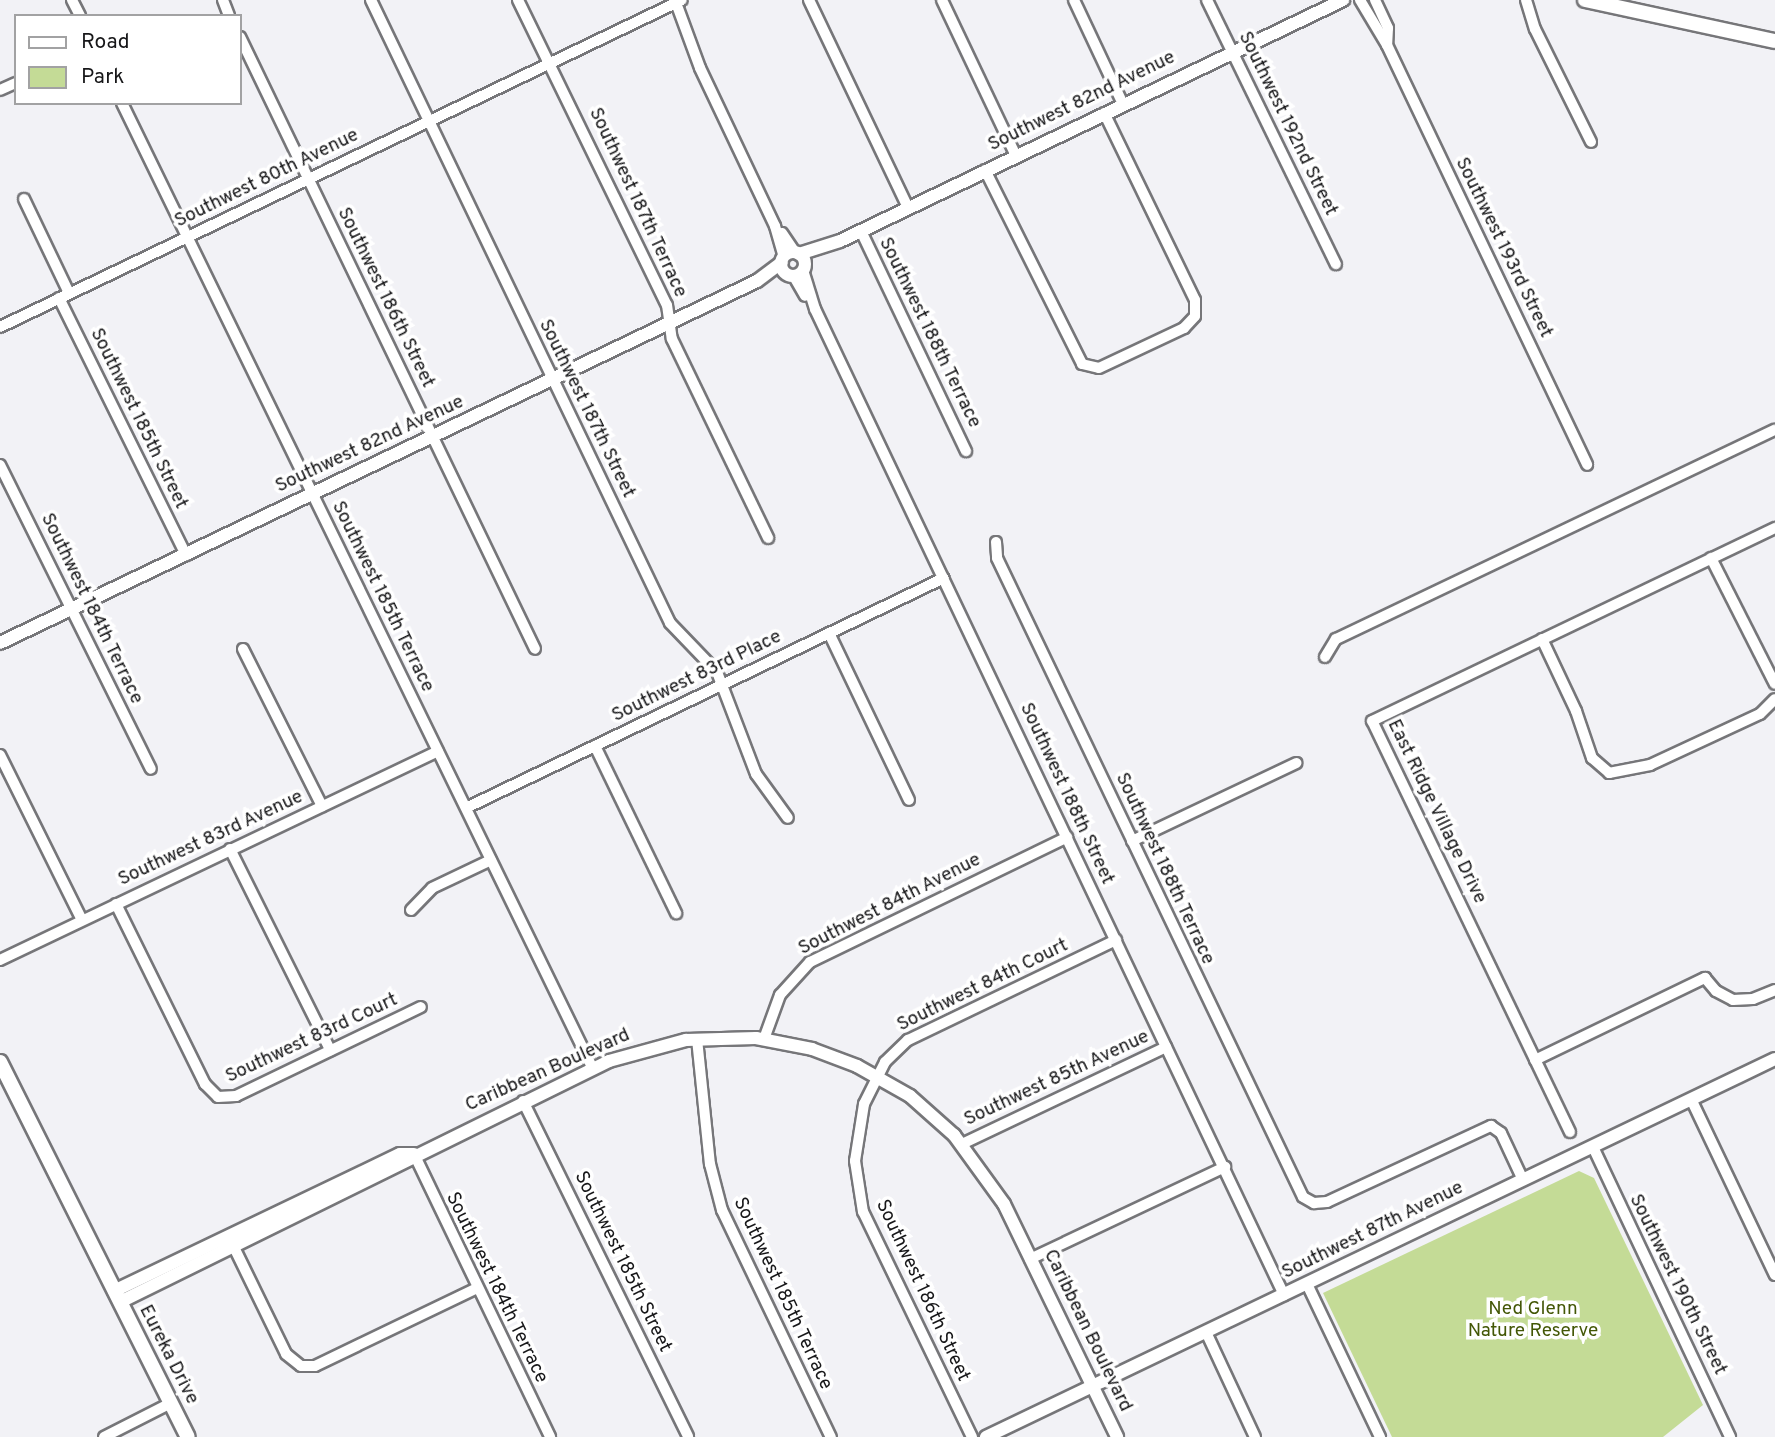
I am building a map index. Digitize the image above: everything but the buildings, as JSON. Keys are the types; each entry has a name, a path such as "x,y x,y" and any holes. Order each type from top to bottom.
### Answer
{"main road":[{"path":"1585,0 1775,41"},
{"name":"Eureka Drive","path":"0,1062 188,1437"}],"street":[{"name":"Southwest 187th Street","path":"371,0 670,623 706,657 724,684 756,774 788,818"},
{"name":"Southwest 187th Terrace","path":"518,0 667,305 672,339 768,538"},
{"path":"809,0 908,208"},
{"path":"942,0 1016,156"},
{"path":"1074,0 1123,104"},
{"name":"Southwest 192nd Street","path":"1207,0 1336,264"},
{"name":"Southwest 82nd Avenue","path":"0,643 1343,0"},
{"name":"Southwest 193rd Street","path":"1360,0 1371,25 1387,45 1587,465"},
{"name":"Southwest 193rd Street","path":"1375,0 1384,19 1387,45"},
{"path":"1526,0 1535,29 1591,142"},
{"name":"Southwest 80th Avenue","path":"0,327 678,1"},
{"name":"Southwest 188th Street","path":"678,1 700,68 1284,1295"},
{"path":"1371,25 1384,19"},
{"name":"Southwest 186th Street","path":"242,41 536,649"},
{"name":"Southwest 185th Terrace","path":"123,105 593,1069"},
{"path":"985,170 1075,354 1086,366 1103,366 1184,328 1195,316 1195,300 1104,113"},
{"name":"Southwest 185th Street","path":"24,199 64,296 186,555"},
{"name":"Southwest 188th Terrace","path":"861,231 966,451"},
{"path":"1325,657 1336,639 1775,430"},
{"name":"Southwest 184th Terrace","path":"0,465 151,769"},
{"name":"East Ridge Village Drive","path":"1570,1132 1372,721 1775,528"},
{"name":"Southwest 188th Terrace","path":"996,542 997,558 1298,1190 1314,1203 1327,1202 1494,1126 1523,1181"},
{"path":"1711,558 1775,684"},
{"name":"Southwest 83rd Place","path":"466,808 944,578"},
{"path":"829,633 909,800"},
{"path":"1542,639 1599,767 1614,774 1637,770 1759,714 1775,699"},
{"path":"243,649 322,806"},
{"path":"594,746 676,913"},
{"name":"Southwest 83rd Avenue","path":"0,960 438,751"},
{"path":"0,755 82,920"},
{"path":"1132,841 1296,763"},
{"name":"Southwest 84th Avenue","path":"765,1039 780,995 810,962 1067,837"},
{"path":"230,849 330,1050"},
{"path":"411,911 432,888 491,860"},
{"name":"Southwest 83rd Court","path":"116,904 205,1084 218,1097 236,1096 421,1007"},
{"name":"Southwest 84th Court","path":"877,1076 890,1055 908,1040 1116,940"},
{"path":"1535,1060 1705,978 1716,991 1733,1000 1753,999 1775,990"},
{"name":"Southwest 185th Terrace","path":"697,1039 710,1164 722,1210 831,1437"},
{"name":"Caribbean Boulevard","path":"117,1296 400,1154 414,1154 593,1069 644,1049 697,1039 765,1039 823,1052 877,1076 921,1104 962,1144 998,1194 1117,1437"},
{"name":"Southwest 85th Avenue","path":"962,1144 1167,1046"},
{"name":"Southwest 87th Avenue","path":"986,1437 1775,1059"},
{"name":"Southwest 186th Street","path":"877,1076 864,1104 858,1132 855,1168 860,1203 972,1437"},
{"path":"1691,1099 1775,1275"},
{"name":"Southwest 185th Street","path":"523,1101 688,1437"},
{"name":"Southwest 190th Street","path":"1592,1147 1730,1437"},
{"name":"Southwest 184th Terrace","path":"414,1154 550,1437"},
{"path":"1030,1259 1225,1167"},
{"path":"231,1241 286,1353 300,1366 315,1366 477,1288"},
{"path":"1307,1284 1380,1437"},
{"path":"1206,1332 1255,1437"},
{"path":"104,1437 171,1403"}],"green space":[{"name":"Ned Glenn Nature Reserve","path":"1579,1171 1594,1178 1703,1405 1663,1437 1392,1437 1323,1293"}]}
